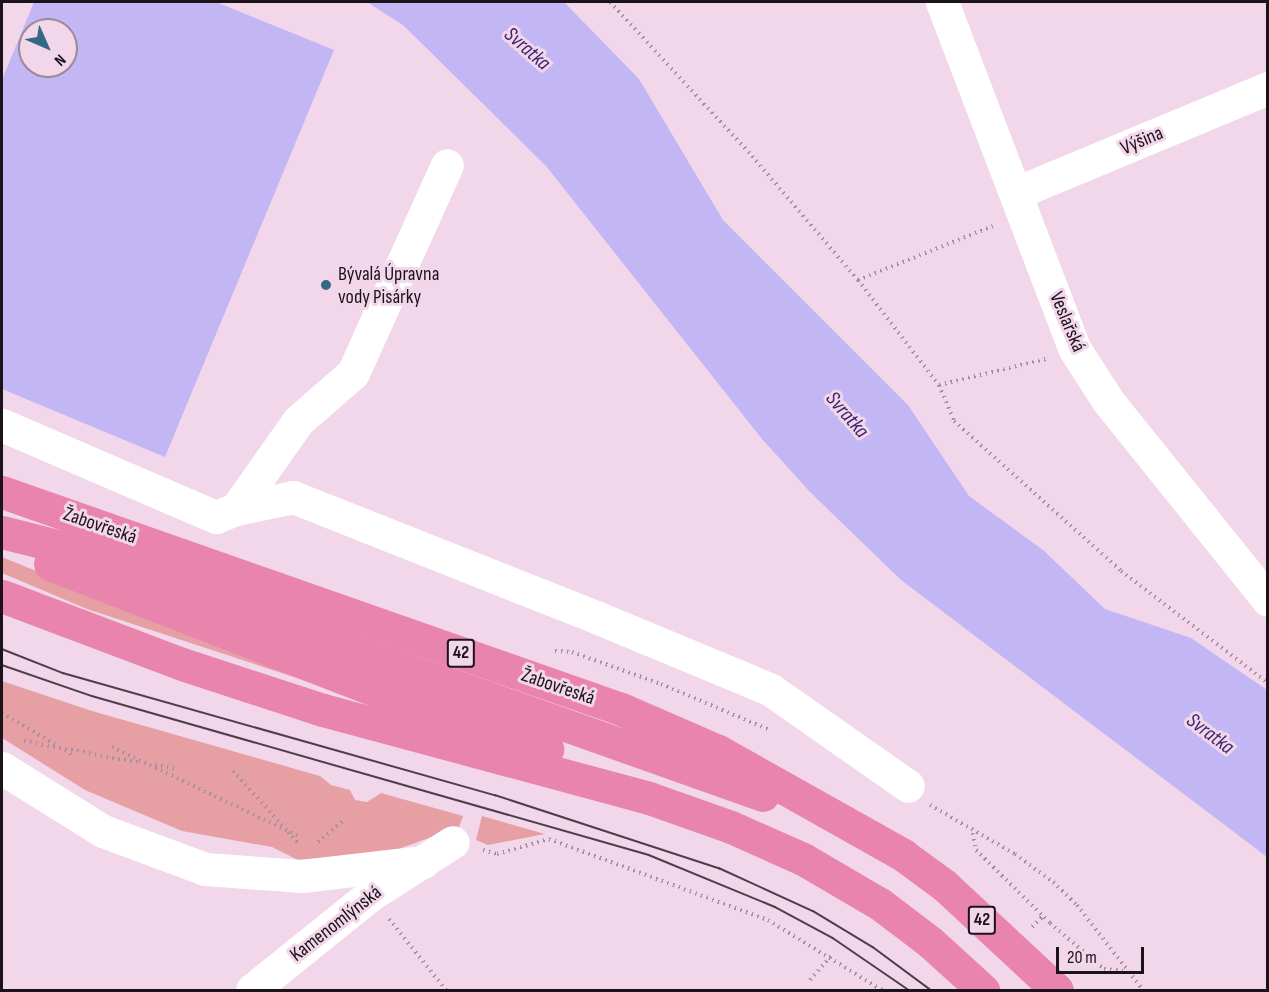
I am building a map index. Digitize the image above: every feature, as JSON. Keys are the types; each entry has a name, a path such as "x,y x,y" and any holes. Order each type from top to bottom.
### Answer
{"highway":[{"name":"Žabovřeská","path":"2,492 621,709 718,751 903,855 944,885 1057,990"},
{"name":"42","path":"2,532 69,549 741,786 903,855"},
{"path":"2,537 62,570 246,642 418,707 600,767 649,798"},
{"path":"2,596 171,660 323,710 649,798 731,827 803,859 880,904 930,942 983,990"}],"street":[{"name":"Veslařská","path":"942,2 1074,348 1108,400 1268,600"},
{"name":"Výšina","path":"1016,193 1268,88"},
{"path":"236,509 298,422 353,374 447,165"},
{"path":"2,425 216,517 236,509 293,497 628,631 771,690 916,793"},
{"path":"2,768 103,831 205,869 304,864 423,862 453,842"},
{"name":"Kamenomlýnská","path":"252,990 370,895 423,862"}],"path":[{"path":"610,2 752,156 858,280 939,385 954,421 1121,571 1268,683"},
{"path":"858,280 998,224 1016,193"},
{"path":"939,385 1050,358"},
{"path":"2,713 74,756"},
{"path":"24,741 177,769"},
{"path":"112,747 302,837"},
{"path":"233,771 286,829 304,864 344,820"},
{"path":"916,793 973,833 1016,854 1053,882 1077,905 1124,971 1143,990"},
{"path":"973,833 976,850 1043,916 1104,969 1124,971"},
{"path":"453,842 498,854 549,839 736,905 831,956 882,990"},
{"path":"370,895 446,990"},
{"path":"1038,921 1043,916"},
{"path":"810,980 831,956"}],"shaded area":[{"path":"2,557 306,681 87,609 2,573"},
{"path":"2,681 92,711 320,776 331,785 350,790 355,800 367,802 381,793 463,816 459,827 393,851 298,860 272,847 182,831 85,790 2,738"},
{"path":"482,816 545,834 488,845 476,840"}],"water":[{"path":"34,2 216,2 334,50 165,457 2,389 2,80 18,41 18,78 78,78 78,18 27,18"},
{"name":"Svratka","path":"367,2 564,2 639,79 723,220 908,405 969,496 1043,550 1105,609 1191,638 1267,690 1267,857 901,580 810,492 762,439 546,166 403,25"}],"tram line":[{"path":"2,649 63,673 495,795 719,868 813,911 873,947 931,990"},
{"path":"2,665 92,696 649,855 775,907 833,938 909,990"}],"place":[{"name":"Bývalá Úpravna vody Pisárky","path":"326,285"}]}
